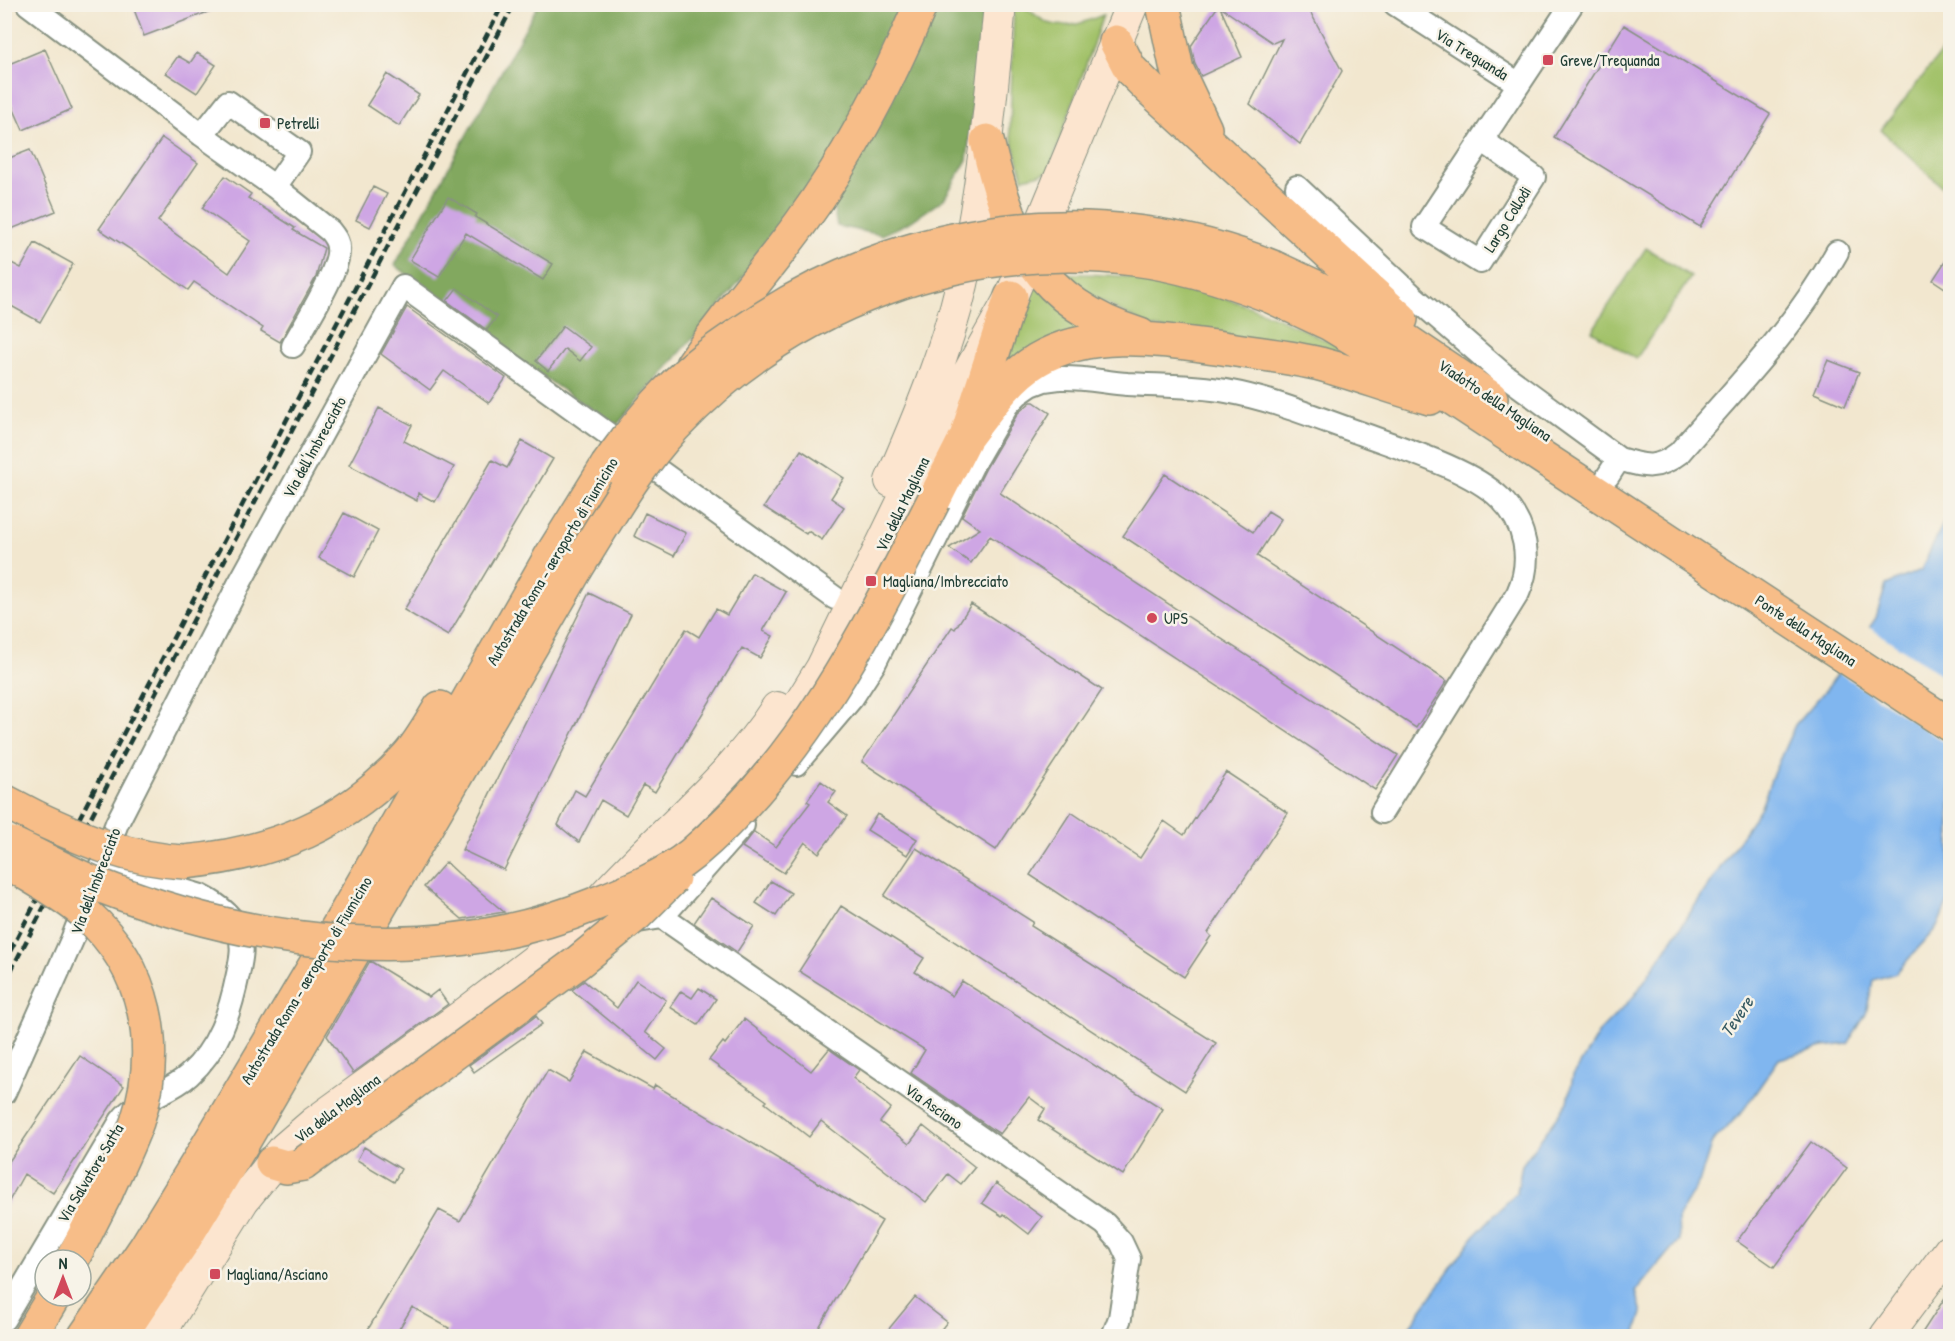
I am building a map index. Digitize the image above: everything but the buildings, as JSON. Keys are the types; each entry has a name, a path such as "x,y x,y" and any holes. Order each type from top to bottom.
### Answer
{"highway":[{"path":"1163,4 1171,51 1177,70 1212,145"},
{"path":"688,372 721,324 800,224 835,174 877,101 919,10"},
{"path":"1116,42 1125,62 1135,74 1212,145 1468,395"},
{"path":"987,141 1000,191 1017,236 1028,257 1053,286 1081,308 1124,329 1171,342"},
{"name":"Autostrada Roma - aeroporto di Fiumicino","path":"120,1336 184,1240 242,1144 356,921 551,556 618,450 660,400 688,372 766,316 815,287 886,258 930,244 967,236 1033,228 1108,228 1186,241 1236,254 1272,282 1309,298"},
{"name":"Autostrada Roma - aeroporto di Fiumicino","path":"85,1336 146,1247 356,921 627,488 657,447 717,386 777,340 833,309 893,284 954,267 1013,258 1064,255 1134,259 1217,277 1272,282"},
{"path":"287,1163 538,993 615,933 651,901 695,851 757,791 802,735 855,649 898,572 966,437 1011,297"},
{"name":"Viadotto della Magliana","path":"1309,298 1371,317 1468,395 1667,527"},
{"path":"966,437 1012,381 1030,365 1046,355 1073,345 1103,340 1142,339 1171,342 1306,361 1468,395"},
{"name":"Viadotto della Magliana","path":"1468,395 1614,467 1667,527"},
{"name":"Ponte della Magliana","path":"1667,527 1950,702"},
{"name":"Ponte della Magliana","path":"1667,527 1950,725"},
{"path":"4,801 107,849 168,861 184,862 240,855 310,831 363,797 391,774 408,756 499,617 551,556"},
{"path":"7,848 97,885 184,914 285,935 382,944 479,938 540,924 628,890 677,865 695,851"},
{"path":"7,848 96,924 121,956 143,1003 149,1044 144,1096 137,1122 106,1194 78,1248"},
{"path":"30,1336 47,1308"}],"main road":[{"name":"Via della Magliana","path":"571,932 623,874 688,812 749,747 791,685 884,497 916,424 945,343 969,250 987,141 999,4"},
{"name":"Via della Magliana","path":"158,1336 243,1200 287,1163 295,1138 462,1016 632,887 712,816 774,745 822,669 908,491 967,376 1011,297 1132,4"},
{"path":"1886,1336 1950,1250"}],"street":[{"path":"28,4 275,187 336,238 339,250 331,274 292,346"},
{"name":"Via Trequanda","path":"1395,4 1519,84"},
{"name":"Largo Collodi","path":"1482,140 1534,177 1480,262 1424,227 1572,4"},
{"path":"202,135 228,102 299,152 275,187"},
{"path":"1297,186 1414,297 1614,467 1651,466 1664,463 1679,453 1781,337 1823,278 1837,252"},
{"name":"Via dell'Imbrecciato","path":"4,1093 72,940 117,823 234,594 403,286 835,598"},
{"path":"663,917 827,729 859,688 880,653 974,462 1007,405 1031,385 1044,380 1065,378 1206,388 1242,394 1360,433 1467,476 1500,498 1516,519 1522,532 1527,560 1524,580 1382,812"},
{"path":"822,669 859,688"},
{"name":"Via Salvatore Satta","path":"4,1319 120,1121 132,1108 182,1081 199,1064 219,1036 233,998 242,956 241,939 234,923 222,909 201,896 102,866"},
{"name":"Via della Magliana","path":"571,932 663,917"},
{"name":"Via Asciano","path":"663,917 1105,1224 1121,1242 1129,1259 1120,1318 1113,1336"}],"green space":[{"path":"538,5 910,5 817,185 707,322 616,426 515,358 395,265"},
{"path":"931,5 979,5 984,21 967,160 944,199 910,222 882,235 837,226 833,205"},
{"path":"1014,5 1025,8 1042,20 1065,26 1103,15 1049,172 1023,178 1010,131"},
{"path":"1950,41 1950,194 1881,130"},
{"path":"1646,248 1691,277 1636,359 1592,331"},
{"path":"1049,273 1133,277 1201,291 1282,319 1358,358 1150,327"},
{"path":"1033,274 1095,322 1003,373"}],"water":[{"name":"Tevere","path":"1950,509 1950,897 1937,927 1896,973 1873,980 1866,1014 1848,1044 1823,1047 1779,1059 1742,1112 1712,1142 1700,1180 1678,1217 1679,1240 1636,1291 1642,1313 1635,1336 1403,1336 1474,1236 1517,1192 1522,1165 1568,1102 1573,1076 1600,1031 1635,995 1761,807 1795,725 1829,686 1876,618 1886,585 1921,570"}],"pier":[{"path":"1867,626 1950,680 1950,746 1836,671"}],"railway":[{"path":"4,963 503,4"},
{"path":"4,984 514,4"}],"place":[{"name":"Greve/Trequanda","path":"1548,60"},
{"name":"Petrelli","path":"265,123"},
{"name":"Magliana/Imbrecciato","path":"871,581"},
{"name":"UPS","path":"1152,618"},
{"name":"Magliana/Asciano","path":"215,1274"}]}
